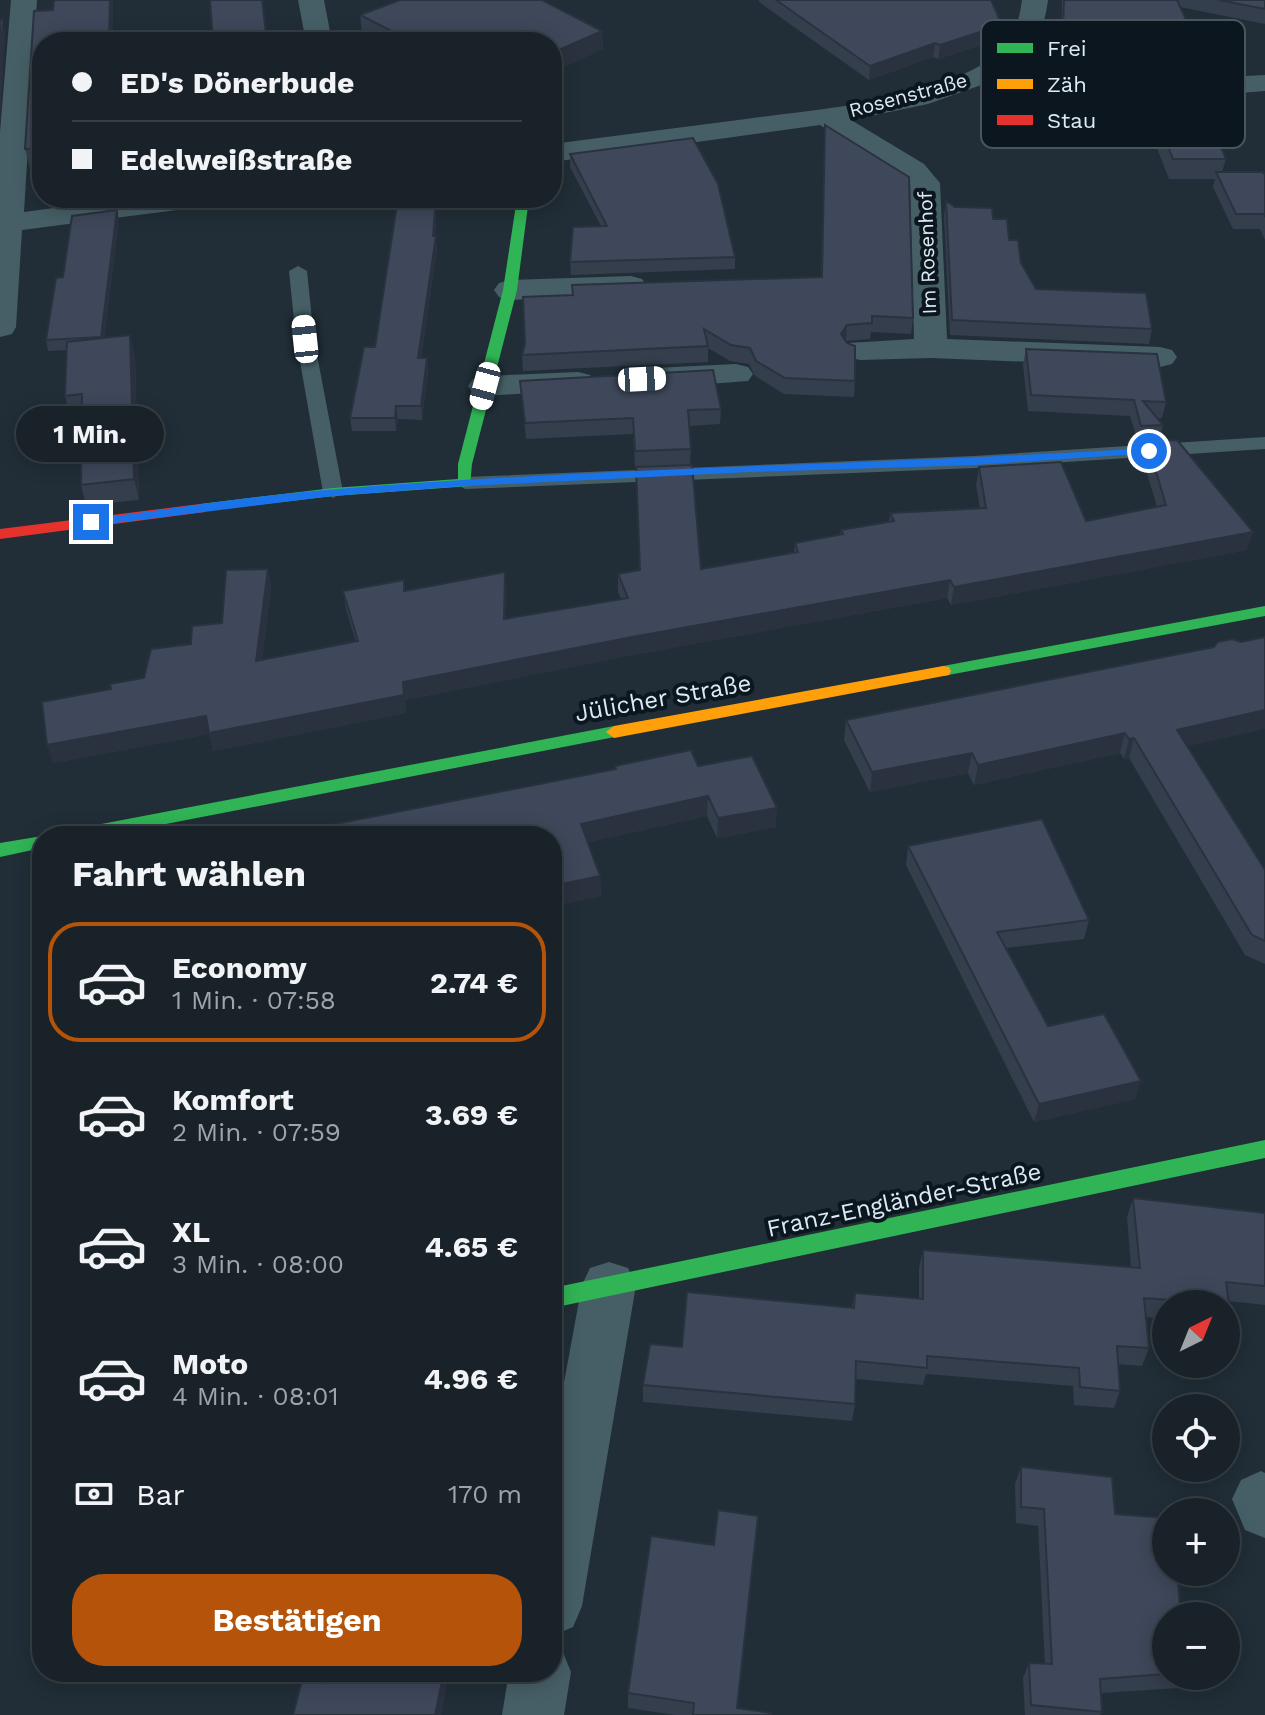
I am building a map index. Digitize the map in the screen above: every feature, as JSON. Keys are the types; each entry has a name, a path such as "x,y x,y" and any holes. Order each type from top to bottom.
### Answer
{"street":[{"path":"311,0 317,32"},
{"path":"1032,20 1035,0"},
{"path":"0,327 15,10"},
{"name":"Rosenstraße","path":"562,152 824,116 943,90 981,75"},
{"name":"Rosenstraße","path":"1245,85 1265,83"},
{"name":"Im Rosenhof","path":"824,116 914,170 925,183 931,348"},
{"path":"4,223 122,208"},
{"path":"0,534 333,492 465,483 465,464 510,290 522,208"},
{"path":"510,290 668,285"},
{"name":"Im Rosenhof","path":"860,350 931,348 1160,357"},
{"path":"485,386 736,374"},
{"name":"Jülicher Straße","path":"120,826 1265,611"},
{"path":"0,850 32,844"},
{"name":"Franz-Engländer-Straße","path":"562,1296 1265,1149"},
{"path":"562,1550 609,1285"},
{"path":"533,1715 538,1682"}],"lane":[{"path":"298,271 305,339 333,492"},
{"path":"465,483 974,462 1265,443"}],"building":[{"path":"54,0 110,0 109,32 33,32 34,11 53,10"},
{"path":"210,0 262,0 266,32 212,32"},
{"path":"400,0 542,0 602,31 562,49 562,32 393,32 360,15"},
{"path":"776,0 991,0 1000,20 981,20 981,32 940,45 935,43 870,66"},
{"path":"1064,0 1177,0 1186,20 1063,20"},
{"path":"1219,0 1265,0 1265,9"},
{"path":"0,20 3,20 0,61"},
{"path":"32,42 32,149 25,149"},
{"path":"825,125 909,177 913,318 872,316 872,323 847,325 841,334 847,343 855,346 855,381 785,378 756,361 750,348 731,345 704,329 708,346 522,355 525,344 523,297 573,295 572,285 822,277"},
{"path":"693,138 718,184 735,257 570,262 573,227 607,226 570,154"},
{"path":"1169,148 1221,148 1226,159 1173,159"},
{"path":"1216,172 1263,172 1265,217 1264,214 1236,214"},
{"path":"946,201 955,207 992,208 993,219 1007,219 1009,240 1018,240 1021,263 1036,289 1146,293 1152,329 952,320"},
{"path":"396,208 435,208 433,236 436,236 418,358 427,358 421,406 396,406 395,418 350,418 364,347 375,347"},
{"path":"117,210 101,337 46,340 56,278 63,277 72,216"},
{"path":"130,335 134,479 81,485 82,394 65,396 67,342"},
{"path":"1026,349 1157,354 1166,402 1143,401 1163,425 1141,426 1134,400 1031,395"},
{"path":"713,370 721,409 688,410 691,449 635,451 633,418 525,423 520,381"},
{"path":"1177,440 1253,532 954,587 950,580 632,637 403,682 404,695 209,733 206,716 47,745 42,702 111,689 110,684 144,678 151,649 191,644 192,626 222,623 226,570 268,569 256,661 358,641 343,591 404,580 404,591 505,572 504,619 628,598 618,574 640,570 636,467 692,465 701,569 798,552 795,543 843,534 841,530 894,521 890,513 986,508 979,467 1061,462 1086,521 1166,505 1147,442"},
{"path":"1265,637 1265,710 1177,730 1265,870 1265,941 1252,935 1134,738 1129,739 1125,733 978,765 972,753 872,772 846,720 1214,647 1218,642 1232,639 1241,642"},
{"path":"691,750 698,766 752,756 777,808 718,818 708,796 581,824 600,876 562,884 562,826 325,826 616,769 615,766"},
{"path":"1042,819 1089,920 997,932 1048,1026 1104,1014 1141,1081 1039,1104 908,846"},
{"path":"1133,1198 1265,1213 1265,1286 1226,1282 1227,1290 1152,1290 1152,1299 1144,1298 1149,1348 1117,1346 1120,1391 1080,1387 1079,1368 927,1356 927,1368 856,1361 855,1404 643,1385 650,1344 682,1347 687,1292 854,1308 855,1293 923,1299 923,1250 1140,1268"},
{"path":"1021,1467 1112,1477 1115,1514 1152,1517 1152,1586 1178,1586 1180,1602 1152,1602 1152,1675 1100,1679 1102,1712 1031,1705 1029,1663 1052,1664 1044,1509 1021,1507"},
{"path":"718,1510 758,1516 737,1708 771,1715 693,1715 694,1703 628,1693 651,1536 714,1545"},
{"path":"301,1682 442,1682 435,1715 293,1715"}],"traffic: fast":[{"path":"200,509 333,492 465,483 465,464 510,290 522,208"},
{"path":"943,671 1265,611"},
{"path":"122,826 614,732"},
{"path":"0,850 32,844"},
{"path":"562,1296 1265,1149"}],"traffic: slow":[{"path":"614,732 943,671"}],"traffic: jam":[{"path":"0,534 200,509"}],"route":[{"path":"91,522 333,492 465,483 974,462 1149,451"}]}
